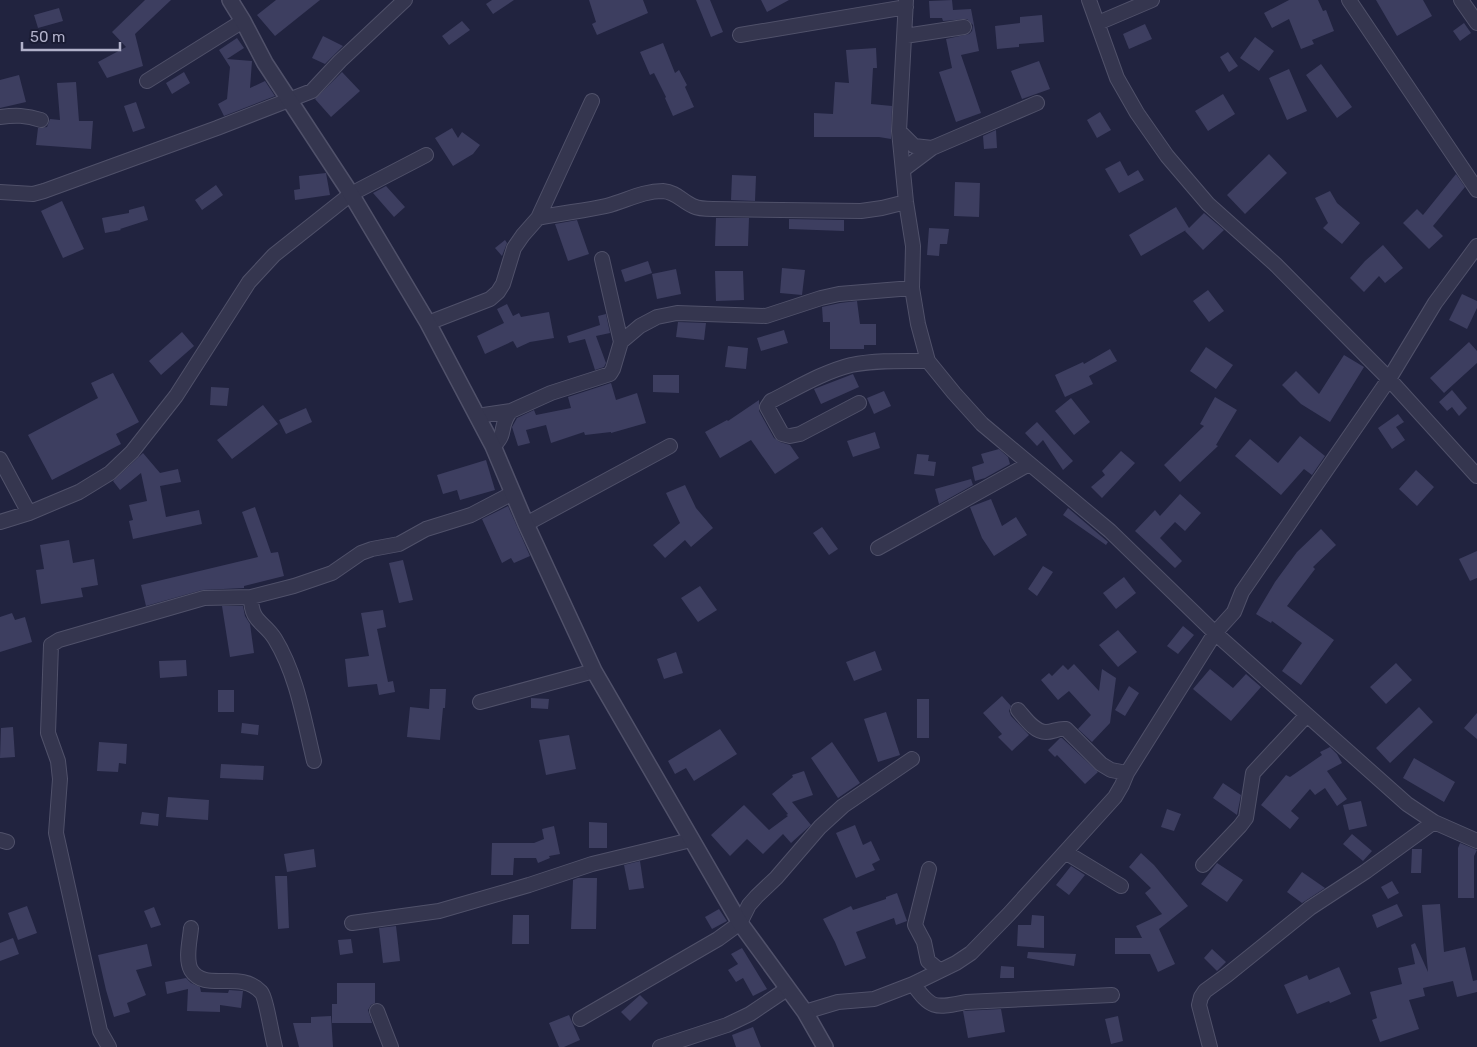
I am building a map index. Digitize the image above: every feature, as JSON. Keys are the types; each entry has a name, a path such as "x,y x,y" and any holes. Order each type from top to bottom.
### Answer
{"street":[{"path":"230,0 265,63 351,194 428,323 493,446 526,524 594,671 740,923 805,1012 825,1047"},
{"path":"0,192 33,194 44,191 312,91 340,61 405,0"},
{"path":"1089,0 1116,78 1167,156 1208,204 1275,264 1389,379 1477,476"},
{"path":"1098,23 1152,0"},
{"path":"1350,0 1477,190"},
{"path":"1461,0 1477,23"},
{"path":"740,35 906,3 899,131 906,202 913,246 912,288 918,324 928,360 982,424 1110,531 1215,633 1406,804 1434,822 1477,841"},
{"path":"147,81 243,21"},
{"path":"905,36 964,27"},
{"path":"428,323 490,299 498,292 503,284 514,248 522,235 538,218 592,101"},
{"path":"904,169 932,148 1037,103"},
{"path":"0,117 28,115 41,120"},
{"path":"899,131 914,146 932,148"},
{"path":"0,522 29,513 79,492 110,473 132,452 176,396 249,282 274,255 351,194 426,155"},
{"path":"538,218 605,206 639,194 665,191 676,194 692,206 712,209 860,210 882,208 906,202"},
{"path":"805,1012 838,1002 874,998 913,984 956,963 971,953 1115,797 1127,773 1215,633 1234,612 1242,592 1389,379 1435,303 1477,246"},
{"path":"477,416 511,411 558,391 610,374 621,342 602,259"},
{"path":"621,342 640,326 657,317 677,313 766,316 839,294 912,288"},
{"path":"859,403 800,434 790,436 782,434 767,408 771,401 825,373 852,365 881,361 928,360"},
{"path":"493,446 500,441 504,419 511,411"},
{"path":"526,524 670,446"},
{"path":"0,459 29,513"},
{"path":"878,548 1030,464"},
{"path":"109,1047 100,1031 56,833 60,779 58,760 48,732 51,645 59,640 204,598 251,597 294,586 332,573 361,553 400,544 426,529 471,514 513,493"},
{"path":"251,597 251,607 255,616 274,638 287,663 301,706 314,761"},
{"path":"480,702 594,671"},
{"path":"1018,710 1036,729 1042,732 1059,728 1066,729 1101,764 1111,770 1127,773"},
{"path":"1203,865 1246,818 1253,773 1307,715"},
{"path":"580,1019 718,938 740,923 757,896 776,878 820,827 843,806 912,759"},
{"path":"1210,1047 1199,1006 1205,991 1310,908 1365,872 1434,822"},
{"path":"352,923 439,911 529,885 592,864 691,840"},
{"path":"1065,852 1121,886"},
{"path":"929,869 915,926 924,942 928,961 939,970"},
{"path":"191,928 189,958 191,969 200,979 249,982 262,993 275,1047"},
{"path":"913,984 925,1000 933,1005 942,1006 966,1002 1112,995"},
{"path":"660,1047 727,1025 750,1014 787,989"},
{"path":"377,1011 390,1047"}],"building":[{"path":"145,0 171,0 135,34 143,66 107,78 98,62 126,47 112,32"},
{"path":"276,0 320,0 275,36 257,15"},
{"path":"492,0 514,0 493,14 486,4"},
{"path":"589,0 643,0 648,13 597,35 592,24 596,22"},
{"path":"696,0 710,0 723,32 711,37"},
{"path":"761,0 789,0 767,12"},
{"path":"952,0 953,10 971,9 979,51 961,55 981,113 956,122 939,72 952,68 946,39 969,34 972,31 973,25 967,19 943,21 942,18 930,18 929,1"},
{"path":"1289,0 1318,0 1323,11 1326,10 1334,31 1312,40 1314,44 1301,49 1289,19 1272,28 1264,13"},
{"path":"1376,0 1423,0 1432,16 1397,36"},
{"path":"59,8 63,21 38,28 34,15"},
{"path":"1042,15 1044,42 1019,44 1019,47 997,49 995,26 1020,23 1020,17"},
{"path":"462,21 470,30 449,45 442,36"},
{"path":"1464,23 1471,33 1460,41 1453,31"},
{"path":"1145,24 1152,39 1129,49 1123,34"},
{"path":"323,36 343,46 325,64 312,58"},
{"path":"1255,37 1274,51 1259,71 1240,58"},
{"path":"237,38 244,48 227,59 252,61 250,88 265,81 275,96 224,116 218,104 227,99 230,67 219,50"},
{"path":"663,43 675,73 679,70 687,85 685,87 694,107 673,116 654,73 650,75 640,52"},
{"path":"876,48 877,68 873,68 871,104 892,106 891,139 879,137 814,137 814,113 833,114 835,82 849,83 846,50"},
{"path":"1228,52 1238,66 1229,72 1220,57"},
{"path":"1039,61 1050,89 1022,99 1011,71"},
{"path":"1321,64 1352,107 1337,118 1306,75"},
{"path":"1289,69 1307,111 1287,120 1269,78"},
{"path":"184,72 190,83 172,94 166,83"},
{"path":"342,72 360,91 331,117 315,99"},
{"path":"19,75 26,102 0,108 0,80"},
{"path":"76,82 79,121 93,121 91,149 36,145 38,128 47,127 50,119 60,120 57,83"},
{"path":"1223,94 1235,114 1208,131 1195,111"},
{"path":"136,102 145,128 133,132 124,106"},
{"path":"1100,112 1111,130 1097,138 1087,120"},
{"path":"452,128 458,138 462,132 480,145 473,154 453,166 435,138"},
{"path":"996,130 997,148 984,149 983,136"},
{"path":"1269,154 1287,173 1245,214 1227,195"},
{"path":"1120,161 1128,176 1138,170 1144,180 1119,193 1105,169"},
{"path":"326,173 330,195 295,200 294,190 300,189 299,176"},
{"path":"1456,174 1465,187 1433,226 1443,236 1429,249 1403,223 1417,209 1423,215"},
{"path":"732,175 756,176 755,201 731,200"},
{"path":"955,182 980,183 979,217 954,216"},
{"path":"216,185 223,195 202,210 195,200"},
{"path":"386,186 405,207 394,217 373,193"},
{"path":"1330,191 1337,203 1360,223 1342,244 1323,228 1328,223 1315,198"},
{"path":"62,201 84,249 63,258 41,211"},
{"path":"144,206 148,220 121,230 105,233 102,218 129,213 129,210"},
{"path":"1176,207 1189,228 1204,213 1224,230 1203,250 1186,230 1141,256 1129,235"},
{"path":"716,218 749,218 748,246 715,246"},
{"path":"789,219 844,220 844,231 789,229"},
{"path":"577,220 589,254 568,261 555,224"},
{"path":"929,228 949,229 947,244 940,244 939,256 927,255"},
{"path":"505,240 507,243 502,256 495,248"},
{"path":"1383,245 1403,268 1385,283 1379,276 1364,292 1350,278"},
{"path":"648,261 652,273 625,282 621,270"},
{"path":"782,268 805,270 802,295 780,293"},
{"path":"676,269 681,294 657,299 652,274"},
{"path":"715,271 743,271 744,300 716,301"},
{"path":"1208,290 1224,311 1209,322 1193,301"},
{"path":"1462,294 1477,301 1477,308 1467,329 1449,320"},
{"path":"857,301 860,324 876,324 876,345 864,345 864,349 830,349 830,322 823,322 822,307"},
{"path":"507,304 513,316 519,313 521,317 549,312 554,338 530,342 517,348 513,341 485,354 477,336 504,323 497,309"},
{"path":"606,314 610,333 596,336 606,363 604,367 595,370 585,339 569,343 567,336 600,325 598,316"},
{"path":"678,322 706,323 704,340 676,337"},
{"path":"784,330 788,343 761,351 757,338"},
{"path":"182,332 194,346 161,375 149,361"},
{"path":"1469,342 1477,351 1477,363 1444,393 1430,378"},
{"path":"728,346 748,348 746,369 725,367"},
{"path":"1206,347 1233,365 1216,389 1190,371"},
{"path":"1110,349 1117,361 1089,376 1093,384 1065,397 1055,375 1083,362 1084,364"},
{"path":"1344,355 1364,367 1330,422 1301,404 1282,385 1296,371 1319,394"},
{"path":"113,373 139,422 116,434 121,444 52,480 28,435 98,398 91,383"},
{"path":"853,374 859,387 821,404 814,389"},
{"path":"653,375 679,375 679,393 653,392"},
{"path":"611,383 616,400 637,393 646,423 611,433 585,435 584,432 551,443 546,425 526,430 530,443 518,446 512,427 517,418 534,410 536,415 571,408 568,397"},
{"path":"211,387 229,388 227,406 210,405"},
{"path":"1452,390 1467,408 1459,416 1452,407 1447,411 1439,402"},
{"path":"884,391 891,406 874,414 867,398"},
{"path":"1215,397 1237,410 1216,445 1218,446 1180,482 1164,465 1204,426 1200,424"},
{"path":"1071,398 1090,422 1074,435 1055,411"},
{"path":"759,400 759,411 774,438 790,445 799,458 775,474 751,440 720,458 705,432 728,421"},
{"path":"263,405 278,424 232,459 217,440"},
{"path":"306,408 312,422 286,434 279,420"},
{"path":"1398,414 1404,422 1396,427 1405,440 1392,449 1378,428"},
{"path":"1037,422 1073,461 1063,470 1043,440 1037,446 1025,433"},
{"path":"875,432 880,448 853,457 847,441"},
{"path":"1300,436 1325,456 1312,475 1304,469 1281,495 1235,456 1250,439 1278,463"},
{"path":"999,449 1008,457 1010,464 985,478 975,481 972,467 984,463 981,454"},
{"path":"1121,451 1135,463 1102,498 1091,487 1105,475 1102,471"},
{"path":"143,453 160,473 178,469 181,482 160,486 166,517 199,510 202,524 133,539 129,521 133,520 129,505 147,501 141,473 120,490 113,481"},
{"path":"917,454 929,455 928,461 936,462 934,476 914,474"},
{"path":"486,460 495,490 460,500 457,490 443,494 437,475"},
{"path":"1416,470 1434,487 1417,506 1399,489"},
{"path":"971,479 973,485 939,504 935,489"},
{"path":"685,485 696,508 713,528 691,547 685,540 665,558 653,545 680,523 666,493"},
{"path":"1180,494 1201,513 1185,531 1175,522 1160,538 1182,561 1175,568 1135,531 1155,510 1160,516"},
{"path":"991,499 1002,526 1016,517 1027,535 994,556 982,538 970,507"},
{"path":"508,506 530,556 514,563 511,558 502,563 482,519"},
{"path":"255,507 271,553 278,552 284,576 244,586 244,588 202,590 146,606 141,585 258,557 242,512"},
{"path":"1068,508 1108,542 1106,545 1063,515"},
{"path":"822,527 838,549 829,555 813,533"},
{"path":"1321,529 1336,545 1313,567 1315,569 1287,606 1334,640 1301,685 1282,671 1302,643 1272,621 1271,623 1256,614 1275,582 1297,552"},
{"path":"69,540 73,563 94,559 98,585 81,588 83,597 41,604 36,570 44,569 40,545"},
{"path":"1477,551 1477,578 1470,581 1459,559"},
{"path":"403,560 413,600 399,603 389,563"},
{"path":"1043,566 1053,572 1037,596 1028,589"},
{"path":"1124,577 1136,593 1116,609 1103,593"},
{"path":"700,586 717,610 698,622 681,598"},
{"path":"222,606 243,606 245,616 250,624 254,653 230,657"},
{"path":"383,610 386,627 377,629 388,682 393,681 395,692 379,695 377,684 348,687 345,659 369,656 361,613"},
{"path":"12,613 15,620 25,617 32,642 0,652 0,617"},
{"path":"1183,626 1194,635 1178,654 1167,646"},
{"path":"1118,630 1137,652 1118,667 1099,645"},
{"path":"875,651 882,670 854,681 846,662"},
{"path":"676,652 683,673 664,679 657,659"},
{"path":"186,660 187,676 160,678 159,661"},
{"path":"1396,663 1412,680 1386,704 1370,687"},
{"path":"1074,664 1099,691 1102,669 1116,678 1110,723 1092,742 1078,729 1091,715 1069,691 1058,700 1041,680 1049,673 1052,676 1063,665 1068,670"},
{"path":"1210,669 1233,688 1246,674 1261,687 1231,721 1193,689"},
{"path":"1129,686 1139,693 1125,716 1115,710"},
{"path":"430,689 446,689 440,740 407,737 410,707 429,709"},
{"path":"218,690 234,690 234,712 218,712"},
{"path":"1002,696 1011,706 1009,711 1011,716 1029,735 1012,751 998,737 1002,734 983,713"},
{"path":"531,698 549,699 548,709 531,708"},
{"path":"917,699 929,699 929,738 917,738"},
{"path":"1419,707 1433,722 1390,763 1376,748"},
{"path":"886,712 900,755 878,762 864,719"},
{"path":"1477,713 1477,739 1464,728"},
{"path":"242,723 259,725 258,735 241,733"},
{"path":"13,727 15,757 0,758 1,728"},
{"path":"720,729 737,754 694,781 686,768 675,774 668,761"},
{"path":"569,735 576,769 546,775 539,740"},
{"path":"1060,738 1098,772 1085,784 1057,755 1055,757 1048,750"},
{"path":"99,742 127,744 126,764 119,763 118,772 97,771"},
{"path":"832,742 860,783 838,798 811,758"},
{"path":"1330,747 1342,763 1327,771 1347,799 1337,806 1325,788 1315,795 1310,789 1291,811 1299,818 1290,829 1261,805 1286,775 1290,777 1322,755 1320,752"},
{"path":"1414,758 1455,782 1444,802 1403,778"},
{"path":"221,764 264,766 263,780 220,778"},
{"path":"804,771 813,795 792,802 811,825 791,843 783,834 763,854 747,839 730,856 711,835 744,805 769,830 788,816 772,794 793,777 792,775"},
{"path":"1223,783 1241,795 1237,815 1213,798"},
{"path":"168,797 209,800 208,820 166,817"},
{"path":"1361,801 1367,826 1349,830 1343,805"},
{"path":"1167,809 1181,814 1174,831 1161,827"},
{"path":"142,812 159,814 158,826 140,824"},
{"path":"589,822 607,823 607,848 589,848"},
{"path":"855,825 863,845 871,841 880,860 872,864 875,870 856,878 836,833"},
{"path":"554,826 560,854 549,856 550,858 538,863 536,858 514,858 513,875 491,875 492,843 534,843 544,839 542,829"},
{"path":"1352,834 1372,851 1363,861 1343,844"},
{"path":"1460,843 1477,850 1474,856 1474,898 1458,898 1458,848"},
{"path":"314,849 316,867 287,872 284,854"},
{"path":"1412,849 1422,849 1421,873 1411,873"},
{"path":"1141,853 1154,865 1188,906 1159,929 1175,964 1158,972 1150,954 1115,954 1115,938 1142,938 1136,926 1162,914 1145,893 1151,888 1129,867"},
{"path":"640,861 644,888 629,890 624,865"},
{"path":"1217,863 1243,880 1227,902 1201,884"},
{"path":"1071,866 1085,875 1069,895 1056,885"},
{"path":"1302,872 1325,888 1302,903 1287,892"},
{"path":"275,876 287,876 289,928 278,929"},
{"path":"578,878 597,878 596,929 571,929 573,880"},
{"path":"1392,881 1399,893 1388,899 1381,887"},
{"path":"897,893 907,921 896,925 894,918 856,932 866,958 845,966 823,919 851,906 853,910 886,899 886,897"},
{"path":"1397,904 1403,916 1377,928 1372,915"},
{"path":"1440,904 1444,952 1465,947 1473,981 1477,980 1477,992 1457,997 1453,981 1423,988 1425,996 1409,1000 1419,1029 1380,1042 1372,1020 1377,1018 1370,992 1402,984 1398,968 1415,964 1411,945 1415,943 1428,972 1422,905"},
{"path":"27,906 37,933 18,940 8,913"},
{"path":"154,907 161,925 151,928 144,911"},
{"path":"719,909 727,921 712,929 705,917"},
{"path":"513,915 529,915 529,944 512,944"},
{"path":"1032,915 1044,916 1044,948 1017,946 1018,925 1031,925"},
{"path":"396,926 400,961 383,963 379,928"},
{"path":"13,938 19,954 0,961 0,943"},
{"path":"351,939 353,953 340,955 338,940"},
{"path":"147,944 152,966 136,970 146,995 127,1003 130,1012 114,1017 98,955"},
{"path":"742,948 767,989 753,996 743,978 736,982 728,970 738,964 731,954"},
{"path":"1212,949 1226,962 1217,971 1204,958"},
{"path":"1028,952 1076,954 1074,966 1027,958"},
{"path":"1001,966 1014,967 1014,978 1000,978"},
{"path":"1339,967 1351,994 1297,1014 1284,985 1307,975 1309,980"},
{"path":"186,978 191,983 200,987 201,992 228,993 229,990 243,991 241,1008 220,1005 220,1012 187,1011 188,989 167,994 165,982"},
{"path":"337,983 375,983 375,1003 368,1010 372,1023 332,1023 332,1004 337,1004"},
{"path":"640,995 648,1003 630,1021 621,1012"},
{"path":"1001,1009 1005,1032 968,1038 963,1011"},
{"path":"569,1015 580,1040 564,1047 559,1047 549,1023"},
{"path":"331,1016 333,1047 299,1047 293,1023 311,1023 311,1017"},
{"path":"1118,1016 1123,1041 1111,1044 1105,1019"},
{"path":"753,1027 761,1047 736,1047 732,1035"}]}
